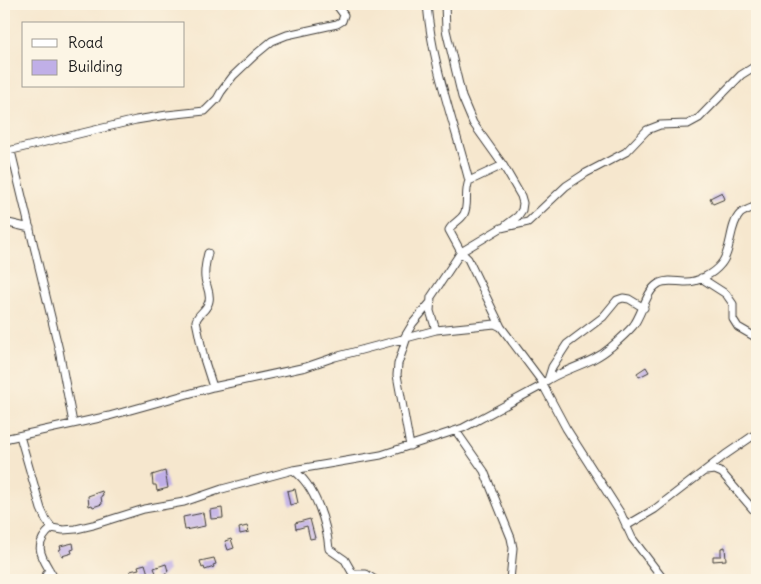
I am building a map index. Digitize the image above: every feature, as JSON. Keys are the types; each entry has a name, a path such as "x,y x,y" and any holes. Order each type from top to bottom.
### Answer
{"street":[{"path":"73,423 66,382 30,228 7,152 136,120 205,111 217,99 233,76 255,54 272,41 287,35 337,24 342,20 344,15 336,4"},
{"path":"427,4 431,41 469,181 465,191 465,212 449,230 461,252 468,260 501,327 545,383 566,428 632,538 664,580"},
{"path":"436,330 430,311 431,297 461,252 518,216 522,210 523,203 503,165 473,123 462,97 446,30 445,4"},
{"path":"501,228 528,222 566,186 626,152 647,130 654,126 688,124 699,118 730,85 757,65"},
{"path":"469,181 503,165"},
{"path":"20,436 41,509 46,520 52,528 64,530 93,525 155,506 184,502 222,489 293,470 381,455 410,446 456,431 476,422 545,383 606,352 633,325 644,308 650,293 660,282 688,283 712,273 722,263 738,216 742,212 757,206"},
{"path":"4,222 30,228"},
{"path":"208,253 204,272 210,297 206,310 196,318 196,321 200,343 213,387"},
{"path":"701,278 726,294 733,304 734,322 742,330 757,338"},
{"path":"545,383 552,367 567,344 603,317 617,300 629,299 644,308"},
{"path":"410,446 397,375 398,364 413,323 430,303"},
{"path":"4,439 117,414 213,387 306,367 335,357 436,330 495,324 501,327"},
{"path":"456,431 484,471 511,538 513,548 510,580"},
{"path":"626,526 655,509 757,433"},
{"path":"293,470 306,482 313,495 324,525 329,549 345,560 354,574 366,574 375,580"},
{"path":"705,471 715,470 722,473 757,514"},
{"path":"52,528 42,538 40,548 42,558 55,580"},
{"path":"44,580 49,570"}],"building":[{"path":"722,192 725,199 713,204 710,198"},
{"path":"646,367 649,372 639,377 637,373"},
{"path":"165,471 168,488 157,491 156,485 153,485 152,475"},
{"path":"295,489 298,503 290,505 287,491"},
{"path":"102,491 102,504 93,507 92,505 89,506 88,496"},
{"path":"222,508 223,518 211,519 210,510"},
{"path":"203,513 205,526 185,530 183,517"},
{"path":"310,519 315,538 310,539 307,526 296,529 295,523"},
{"path":"247,526 249,532 240,534 239,528"},
{"path":"231,539 234,548 228,550 225,541"},
{"path":"73,543 74,549 71,550 72,553 62,556 59,550 61,549 60,546"},
{"path":"725,547 726,560 713,561 713,556 721,556 721,548"},
{"path":"214,558 216,564 213,565 214,567 205,570 204,567 202,568 200,561"},
{"path":"145,564 149,577 132,580 130,571 139,569 138,566"},
{"path":"166,564 168,571 163,577 156,578 154,568"}]}
